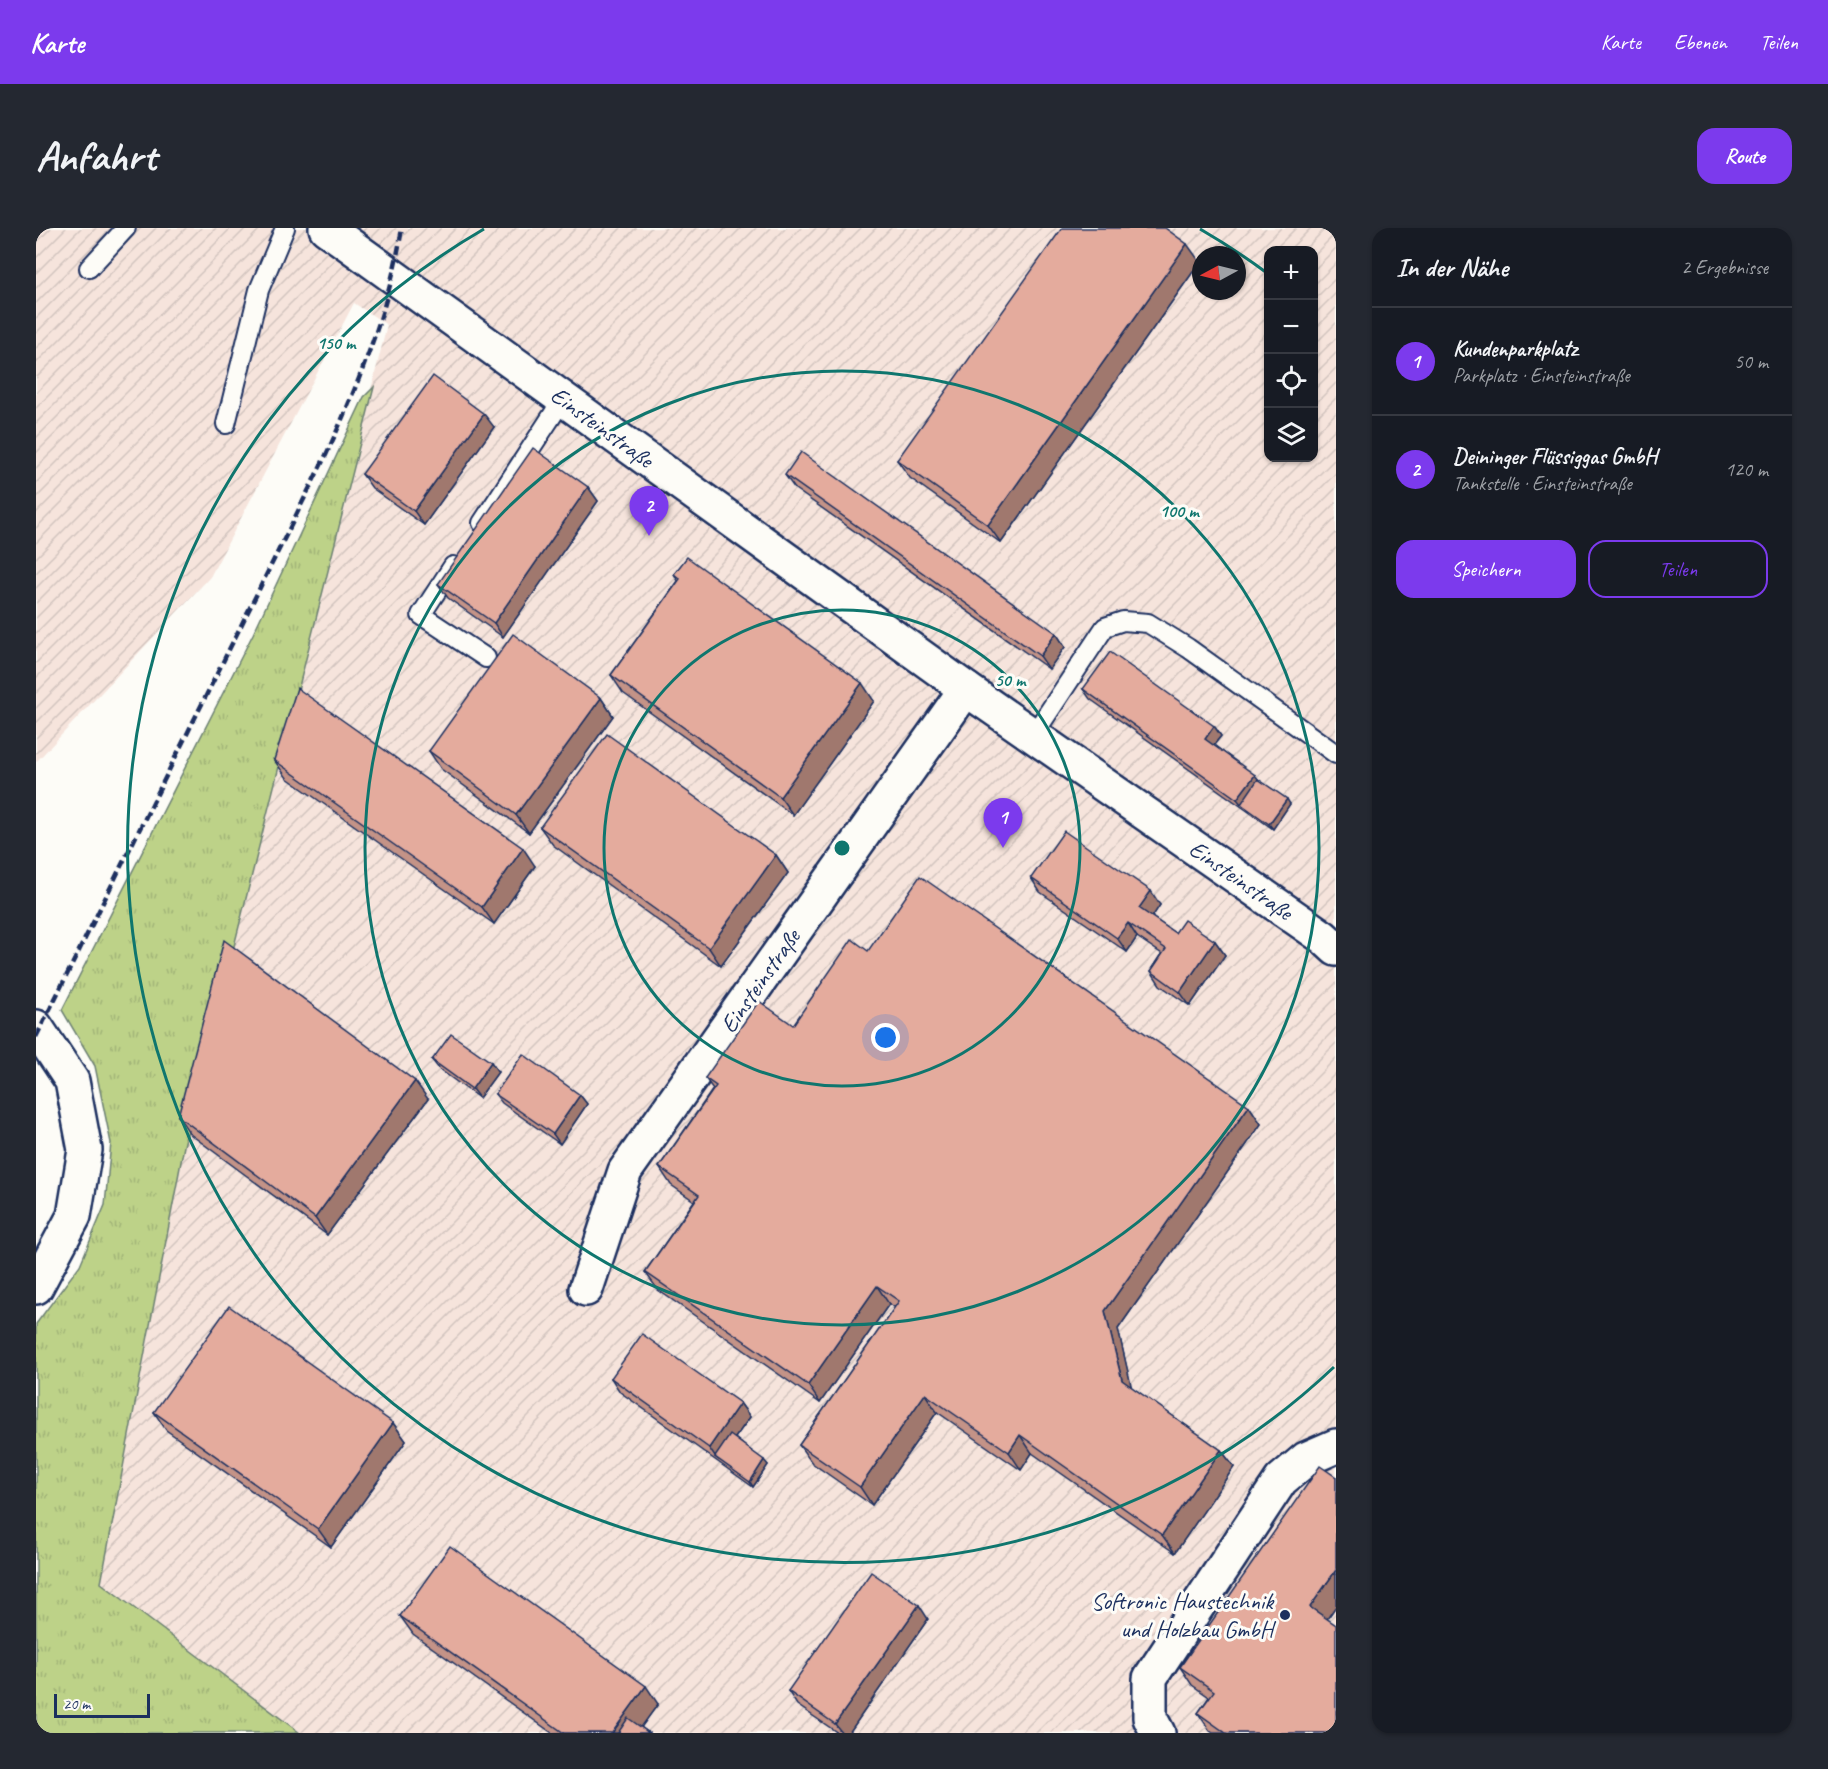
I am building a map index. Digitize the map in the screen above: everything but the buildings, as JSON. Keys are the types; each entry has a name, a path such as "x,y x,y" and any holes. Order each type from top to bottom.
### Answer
{"street":[{"name":"Einsteinstraße","path":"326,228 966,689 1034,734 1323,937 1336,950"},
{"name":"Einsteinstraße","path":"586,1289 625,1171 966,689"},
{"path":"36,1027 72,1081 85,1150 74,1216 36,1287"},
{"path":"1158,1733 1150,1718 1150,1678 1281,1480 1306,1459 1336,1446"}],"lane":[{"path":"89,268 126,228"},
{"path":"226,424 259,290 285,228"},
{"path":"486,658 421,615 563,399"},
{"path":"1034,734 1105,627 1123,621 1148,623 1188,648 1336,754"}],"shaded area":[{"path":"36,228 1336,228 1336,1733 300,1733 101,1583 184,1146 387,325 354,303 210,577 36,762"}],"green space":[{"path":"374,387 184,1146 101,1583 300,1733 36,1733 36,1324 80,1265 105,1205 111,1143 95,1066 62,1010 253,634 364,397"}],"railway":[{"path":"36,1037 326,455 372,344 390,286 402,228"}],"place":[{"name":"Deininger Flüssiggas GmbH","path":"649,536"},
{"name":"Kundenparkplatz","path":"1003,848"},
{"name":"Softronic Haustechnik und Holzbau GmbH","path":"1285,1615"}]}
